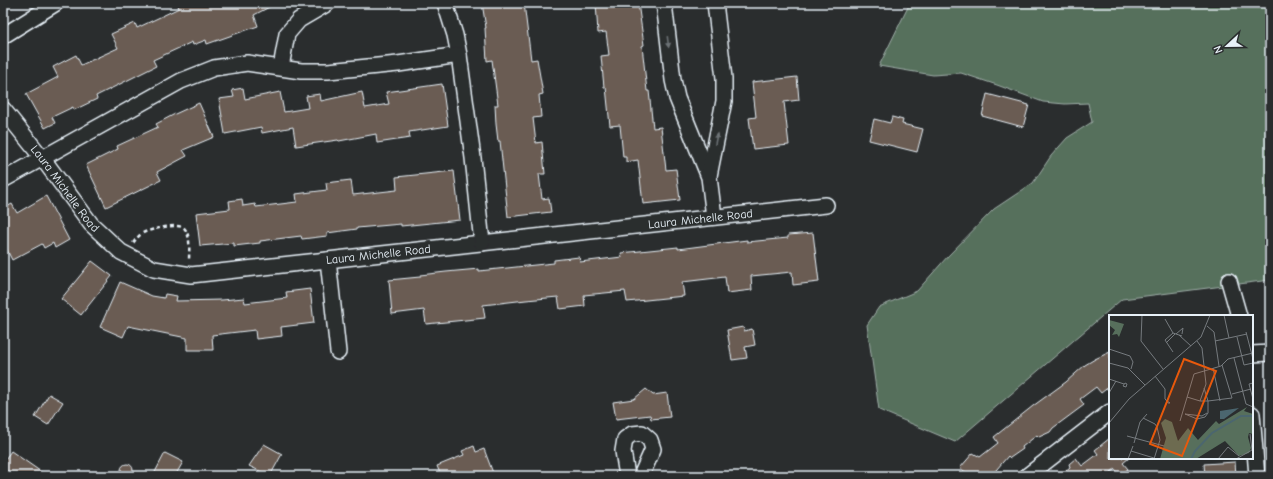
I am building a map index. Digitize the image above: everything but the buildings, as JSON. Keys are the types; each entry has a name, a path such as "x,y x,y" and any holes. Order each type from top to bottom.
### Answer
{"street":[{"path":"3,36 56,3"},
{"path":"281,67 287,34 300,20 328,3"},
{"path":"446,3 459,55 473,158 482,243"},
{"path":"664,3 673,80 677,98 709,177 714,217"},
{"path":"709,177 724,101 724,78 715,3"},
{"path":"3,180 197,74 214,68 247,63 301,71 328,71 398,64 459,55"},
{"name":"Laura Michelle Road","path":"3,109 43,159 91,224 121,252 154,269 191,274 826,205"},
{"path":"328,260 338,352"},
{"path":"1229,281 1239,315"},
{"path":"1253,354 1270,353"},
{"path":"1027,476 1109,413"},
{"path":"1253,426 1257,476"},
{"path":"627,476 623,451 625,439 632,434 642,433 650,440 653,449 641,476"}],"path":[{"path":"133,243 146,232 168,227 182,227 185,229 188,238 189,261"}],"green space":[{"path":"910,3 1270,3 1270,280 1122,299 955,442 879,410 867,325 879,307 917,291 948,256 994,209 1033,183 1051,156 1067,138 1092,122 1088,103 1065,104 1043,102 961,73 933,75 879,66"}]}
